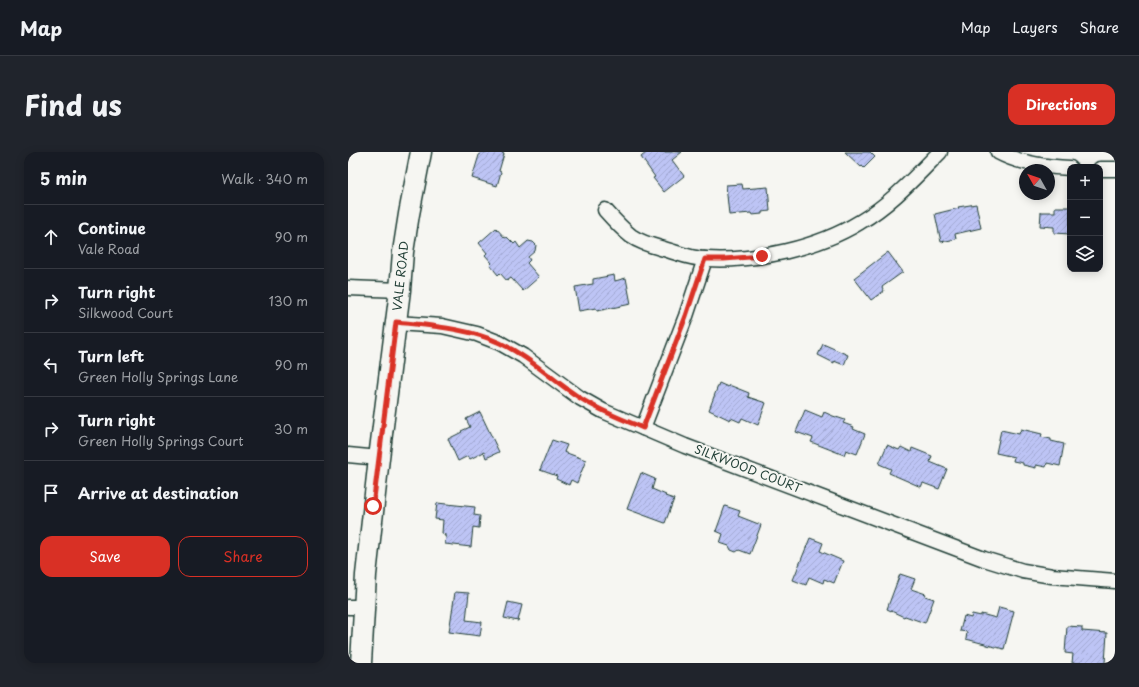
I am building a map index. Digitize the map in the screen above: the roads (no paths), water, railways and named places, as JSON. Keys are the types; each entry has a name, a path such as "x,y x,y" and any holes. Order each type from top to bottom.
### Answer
{"main road":[{"name":"VALE ROAD","path":"361,663 356,607 366,575 400,290 403,252 421,152"}],"street":[{"path":"605,210 616,223 631,236 642,242 690,257 724,259 762,256 796,249 829,238 860,223 904,188 940,152"},
{"path":"998,152 1016,160 1039,165 1067,168"},
{"path":"1103,169 1115,169"},
{"path":"643,428 686,316 705,259"},
{"path":"348,288 400,290"},
{"name":"SILKWOOD COURT","path":"396,322 442,326 477,334 500,343 523,356 580,398 603,411 693,448 984,560 1052,576 1115,581"},
{"path":"348,455 379,458"}]}
